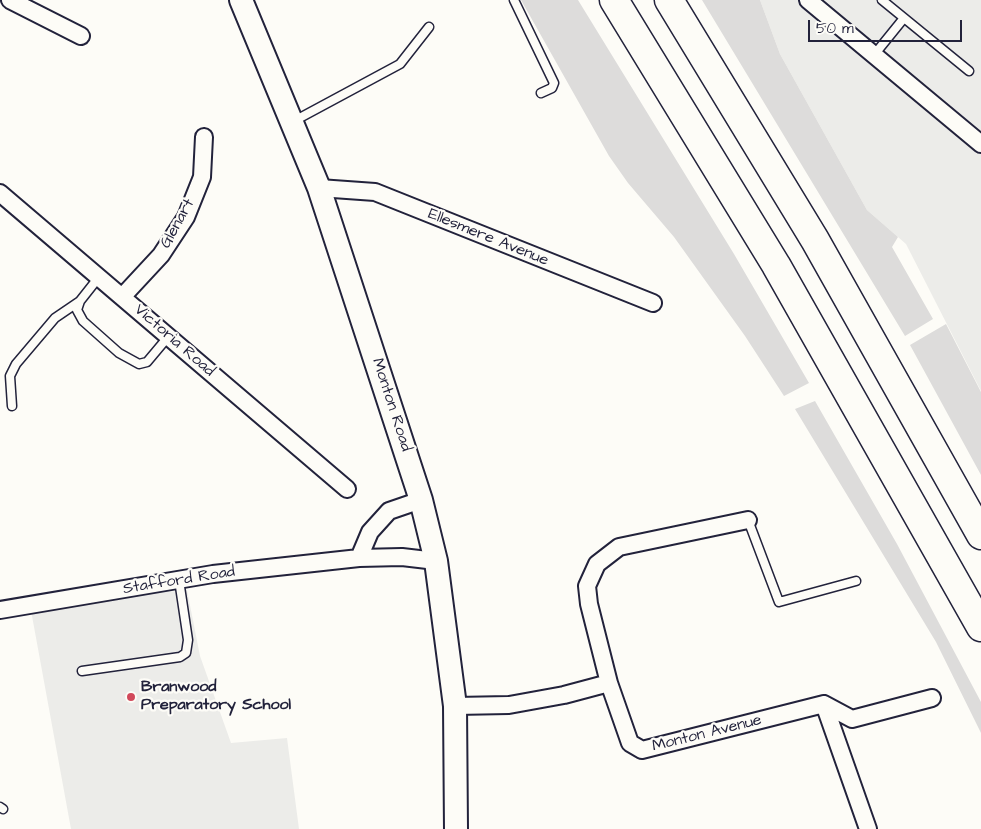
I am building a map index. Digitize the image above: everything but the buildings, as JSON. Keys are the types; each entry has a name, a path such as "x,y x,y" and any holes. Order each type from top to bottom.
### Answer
{"highway":[{"path":"614,0 776,266 981,627"},
{"path":"668,0 814,240 981,535"}],"main road":[{"name":"Monton Road","path":"241,0 319,188 421,500 436,561 455,706 456,829"}],"street":[{"path":"10,0 81,36"},
{"path":"808,0 981,144"},
{"name":"Glenart","path":"122,297 161,255 186,217 202,177 204,137"},
{"name":"Ellesmere Avenue","path":"319,188 375,192 654,303"},
{"name":"Victoria Road","path":"0,194 347,489"},
{"path":"359,558 370,532 389,511 421,500"},
{"name":"Monton Avenue","path":"748,520 619,547 597,564 587,586 588,604 609,683 630,743 642,750 824,704"},
{"name":"Stafford Road","path":"0,610 213,574 359,558 402,557 436,561"},
{"path":"455,706 509,705 564,695 609,683"},
{"path":"824,704 852,719 932,698"},
{"path":"824,704 868,829"}],"lane":[{"path":"514,0 554,83 552,88 541,93"},
{"path":"882,0 969,71"},
{"path":"874,55 904,18"},
{"path":"292,122 400,64 429,27"},
{"path":"12,406 10,376 16,364 55,318 80,301 99,278"},
{"path":"80,301 77,310 83,321 129,360 139,364 147,362 168,337"},
{"path":"748,520 779,602 856,582"},
{"path":"82,671 180,657 186,653 188,640 179,580"}],"shaded area":[{"path":"521,0 578,0 734,254 809,383 784,396 745,336 674,237 628,183 609,156"},
{"path":"702,0 760,0 780,54 867,210 898,237 892,247 933,319 905,336"},
{"path":"760,0 981,0 981,391 906,244 867,210 780,54"},
{"path":"946,324 981,392 981,475 910,345"},
{"path":"815,401 897,544 981,702 981,733 936,642 795,409"},
{"name":"Branwood Preparatory School","path":"187,590 200,656 231,743 287,738 299,829 71,829 30,605"}],"place":[{"name":"Branwood Preparatory School","path":"131,697"}]}
